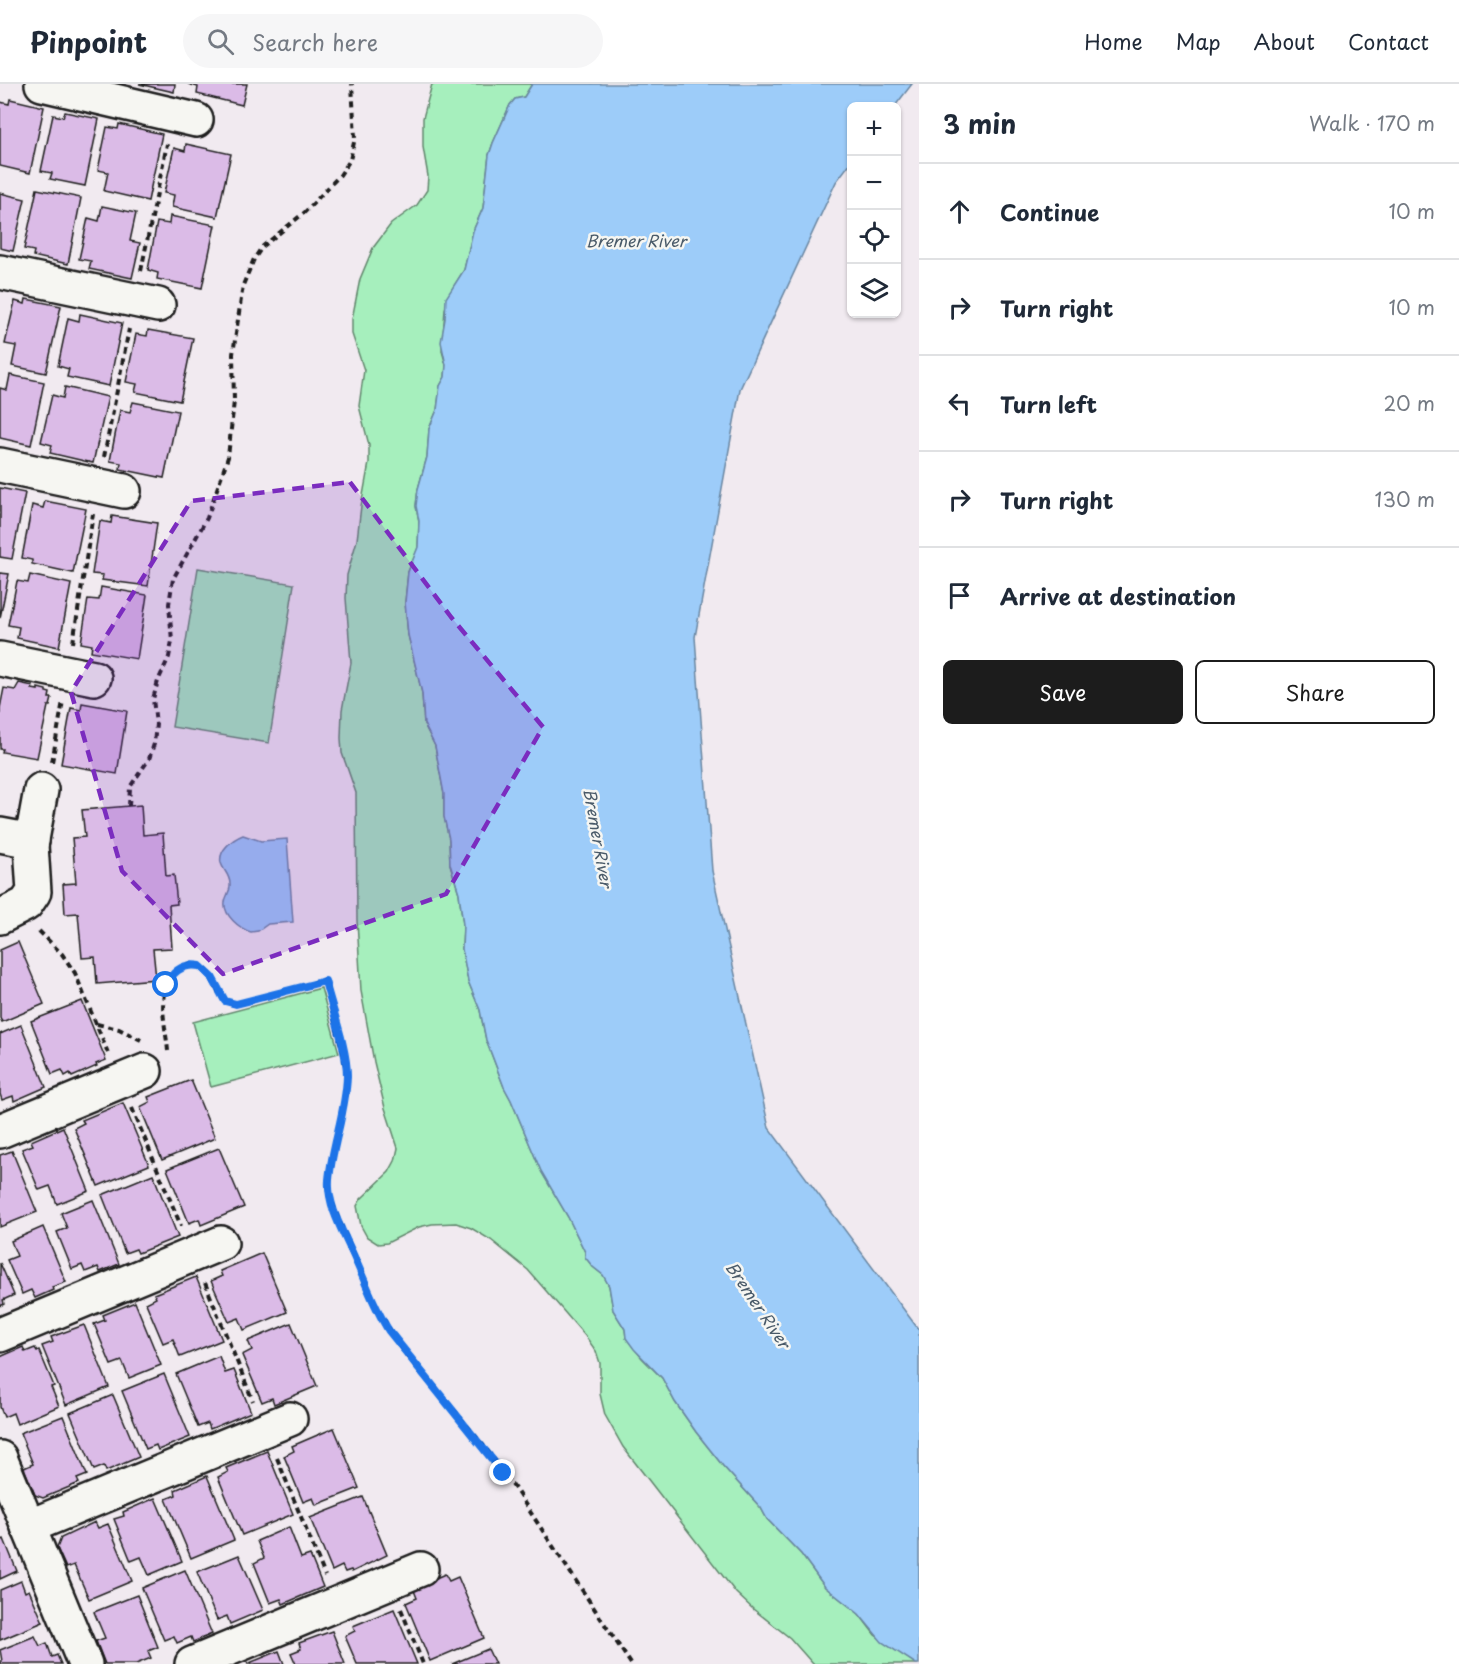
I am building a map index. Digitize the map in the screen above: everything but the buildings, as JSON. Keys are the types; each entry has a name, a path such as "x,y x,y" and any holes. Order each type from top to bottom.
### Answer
{"street":[{"path":"42,84 185,117"},
{"path":"0,272 146,303"},
{"path":"0,465 111,488"},
{"path":"0,659 94,678"},
{"path":"11,912 30,900 34,891 32,841 41,790"},
{"path":"0,835 32,841"},
{"path":"0,1131 138,1066"},
{"path":"0,1335 207,1249"},
{"path":"28,1527 278,1424"},
{"path":"0,1458 86,1664"},
{"path":"192,1664 422,1569"}],"path":[{"path":"129,806 130,787 149,759 154,744 156,724 153,699 169,657 172,642 169,604 173,579 207,518 228,457 234,401 233,354 243,285 262,247 305,212 340,175 350,160 355,144 352,84"},
{"path":"41,790 52,764 64,698 60,671 73,643 111,488 146,303 185,117"},
{"path":"11,912 34,926 70,963 97,1024 138,1066"},
{"path":"138,1066 168,1051 164,1015 165,989 172,975 182,968 194,965 203,967 212,977 225,1001 234,1004 325,981 344,1052 347,1074 344,1107 332,1159 328,1191 378,1311 399,1345 476,1437 508,1480 631,1664"},
{"path":"97,1024 119,1029 138,1066 207,1249 278,1424 337,1604"},
{"path":"389,1582 423,1664"}],"highlighted area":[{"path":"350,482 451,617 543,727 446,894 223,974 122,871 71,692 191,501"}],"green space":[{"path":"432,84 532,84 524,97 515,99 510,105 493,143 489,155 483,208 473,231 464,270 452,289 445,309 442,351 446,365 445,377 440,386 437,410 429,429 427,457 418,489 416,506 419,521 418,548 408,572 405,602 408,635 422,693 424,724 435,746 444,794 444,816 449,839 450,864 459,893 463,925 462,949 468,981 480,1010 486,1040 541,1171 568,1217 585,1252 585,1257 603,1275 609,1286 613,1310 625,1329 626,1338 662,1378 675,1402 723,1466 761,1508 767,1519 801,1554 825,1587 859,1614 875,1635 916,1664 813,1664 790,1638 736,1593 623,1447 605,1415 600,1394 600,1363 596,1351 528,1270 491,1240 471,1228 456,1223 419,1227 387,1243 378,1244 367,1237 361,1226 357,1206 361,1199 389,1172 398,1148 374,1062 361,991 357,920 356,793 342,753 341,738 342,710 351,663 346,598 347,575 357,540 369,463 369,445 359,406 364,370 352,334 352,319 360,279 373,248 391,224 417,205 427,190 423,118"},
{"path":"198,568 294,584 269,743 172,727"},
{"path":"321,988 339,1053 211,1087 193,1022"}],"water":[{"name":"Bremer River","path":"532,84 912,84 898,102 847,102 847,167 836,182 740,389 695,637 712,871 769,1128 919,1330 919,1664 882,1642 859,1614 825,1587 801,1554 767,1519 761,1508 723,1466 675,1402 662,1378 626,1338 625,1329 613,1310 609,1286 603,1275 585,1257 585,1252 568,1217 541,1171 504,1087 486,1040 480,1010 468,981 462,949 463,925 459,893 450,864 449,839 444,817 444,794 435,746 424,724 422,693 408,635 405,602 408,572 418,547 419,521 416,506 418,489 427,457 429,429 437,410 440,386 445,377 446,365 441,342 446,298 464,270 473,231 483,208 489,155 493,143 510,105 515,99 524,97"},
{"path":"243,835 261,841 287,839 293,922 268,924 258,931 251,932 237,925 229,916 225,902 230,889 230,881 222,866 221,858 224,849"}],"route":[{"path":"166,985 178,969 197,965 212,977 225,1001 236,1004 325,981 344,1052 347,1074 344,1107 329,1180 328,1191 334,1211 389,1331 503,1473"}]}
